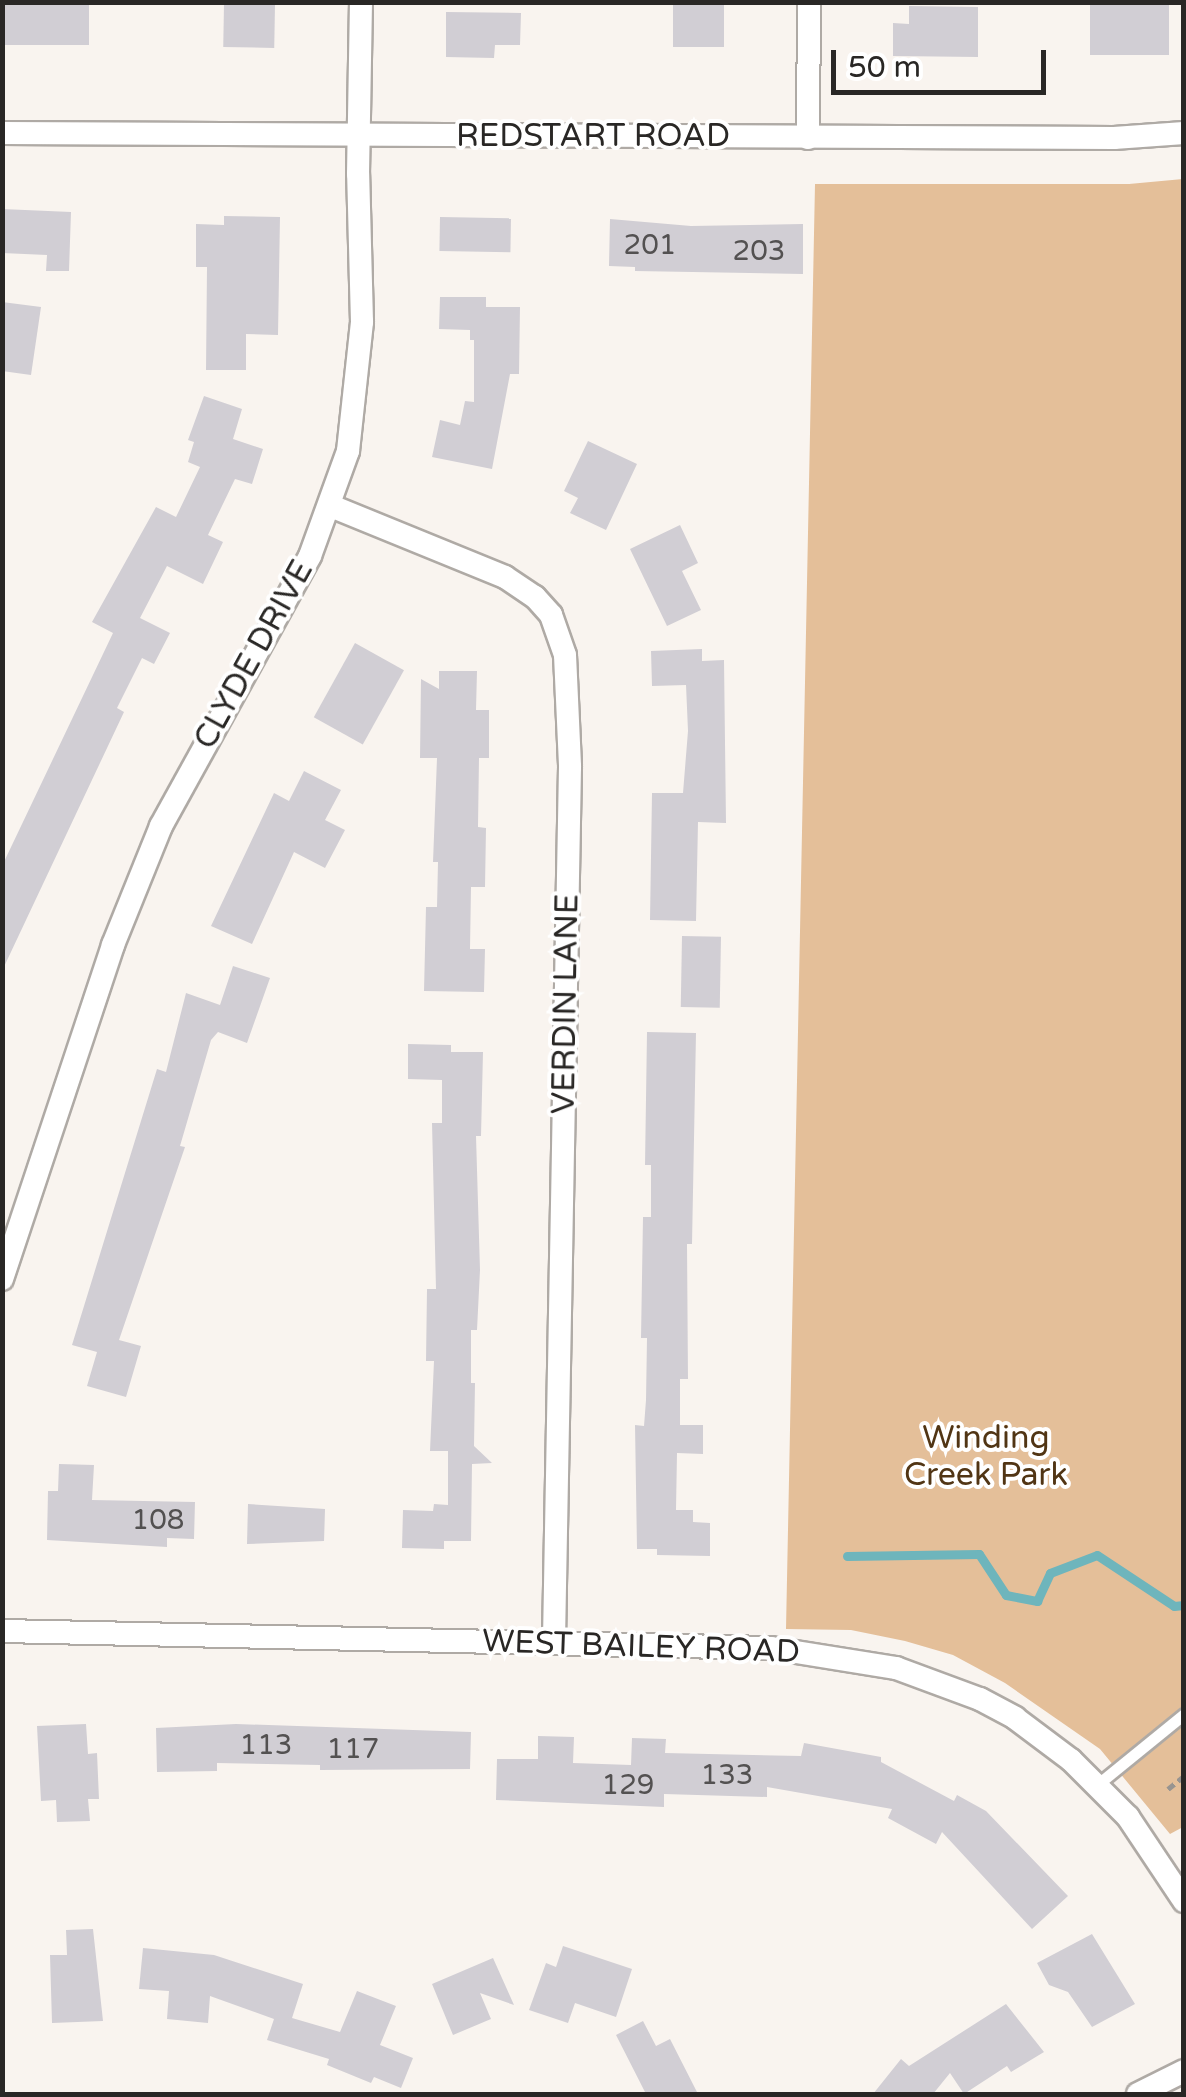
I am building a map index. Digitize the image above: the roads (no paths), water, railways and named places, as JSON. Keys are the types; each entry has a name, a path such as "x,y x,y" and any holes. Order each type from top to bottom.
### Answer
{"street":[{"name":"CLYDE DRIVE","path":"2,1279 113,945 161,826 310,556 348,451 362,322 361,2"},
{"path":"808,138 809,2"},
{"name":"REDSTART ROAD","path":"2,133 808,138 1114,138 1184,133"},
{"name":"VERDIN LANE","path":"331,506 454,553 535,596 551,615 565,655 570,766 554,1643"},
{"name":"WEST BAILEY ROAD","path":"2,1631 786,1650 896,1668 957,1688 1015,1718 1098,1784 1128,1817 1184,1901"},
{"path":"1138,2094 1184,2071"}],"lane":[{"path":"1098,1784 1184,1714"}],"waterway":[{"path":"847,1556 979,1554 1006,1595 1037,1601 1050,1573 1097,1555 1174,1606 1184,1605"}],"park label":[{"name":"Winding Creek Park","path":"986,1458"}]}
